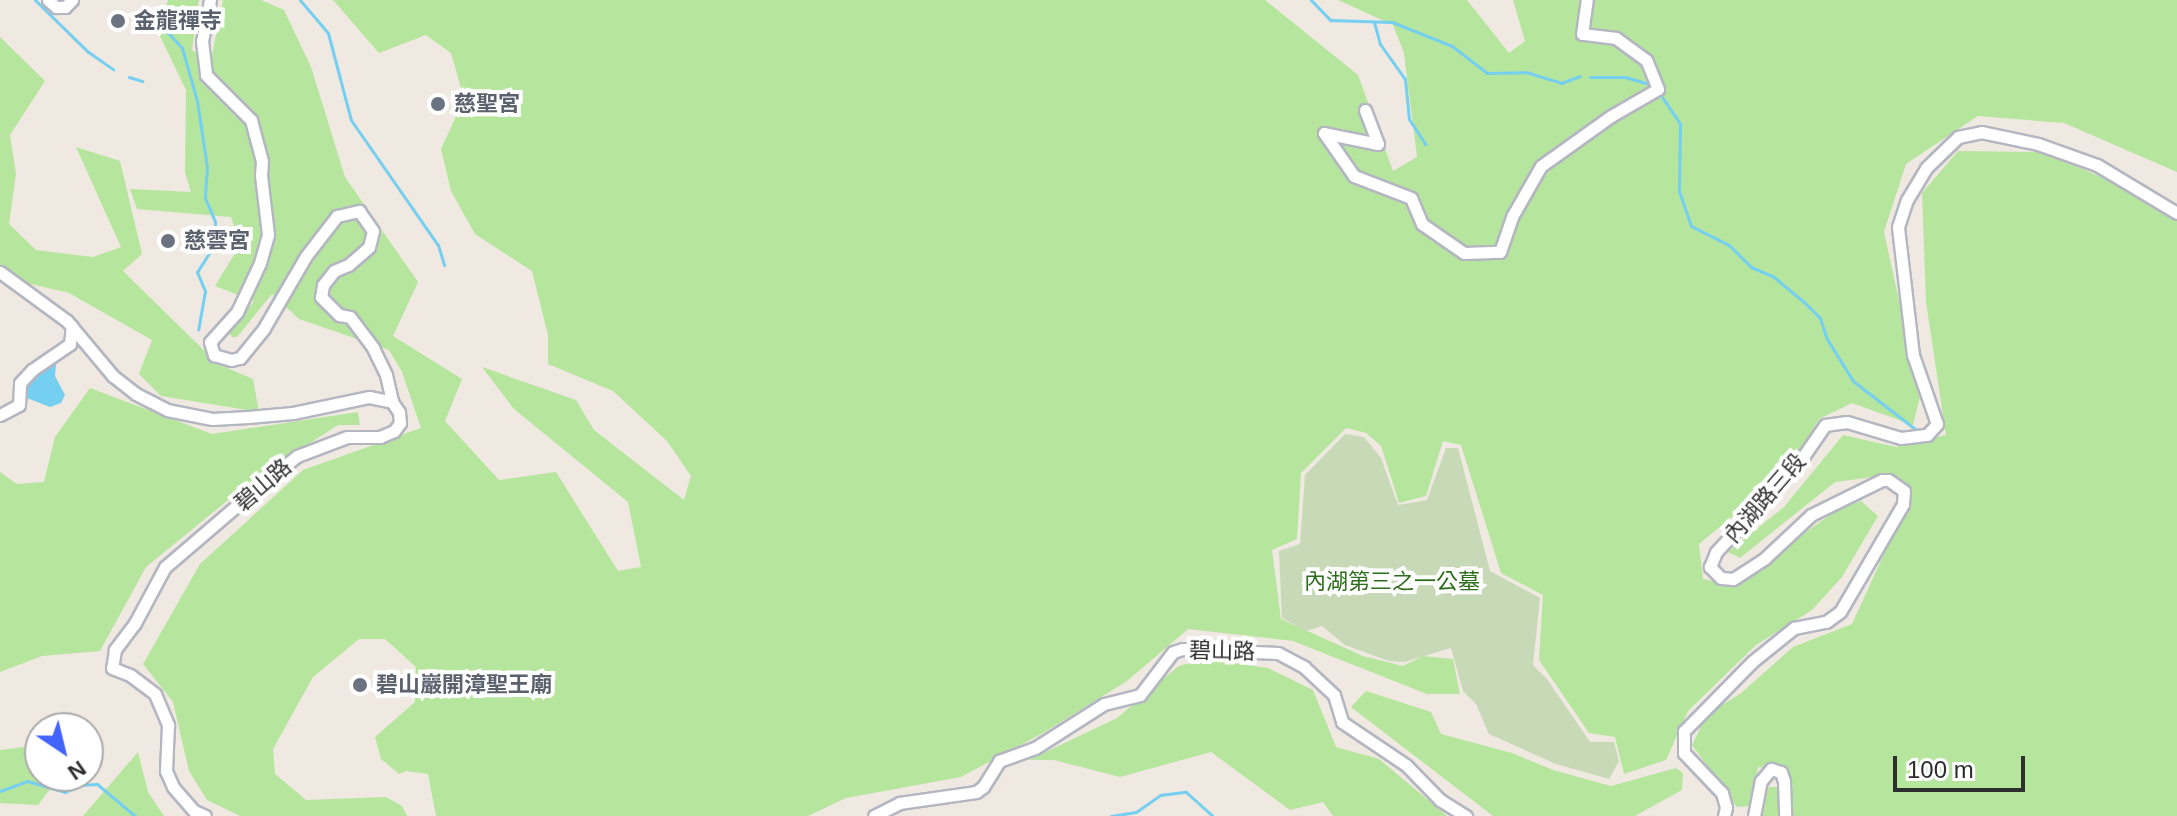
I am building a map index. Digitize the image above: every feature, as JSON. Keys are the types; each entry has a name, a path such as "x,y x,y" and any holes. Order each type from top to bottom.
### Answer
{"street":[{"path":"48,0 56,7 65,7 72,0"},
{"path":"0,272 72,326 113,376 136,394 167,410 212,419 293,413 369,397 392,402 386,375 373,348 350,317 339,315 321,297 323,285 334,271 348,265 369,247 373,231 359,211 337,216 306,256 264,328 240,358 231,360 214,355 210,342 237,312 260,263 268,235 262,161 251,120 206,75 202,41 210,0"},
{"path":"1365,110 1378,144 1324,133 1354,176 1411,198 1422,224 1464,253 1500,252 1513,215 1541,166 1611,116 1658,89 1646,60 1616,38 1582,34 1587,0"},
{"name":"內湖路三段","path":"1724,816 1726,807 1722,793 1684,753 1684,731 1719,692 1794,628 1826,622 1840,612 1903,504 1904,491 1882,480 1811,515 1764,559 1733,579 1721,578 1710,567 1716,552 1798,464 1825,425 1847,422 1901,438 1927,435 1937,424 1913,355 1898,227 1907,200 1926,168 1958,137 1981,132 2038,144 2097,165 2177,213"},
{"path":"0,415 19,405 20,383 32,370 70,344 72,326"},
{"name":"碧山路","path":"205,816 194,811 173,787 166,771 168,725 155,694 130,675 112,668 115,650 135,623 165,567 297,456 347,437 380,437 394,431 400,423 399,412 392,402"},
{"name":"碧山路","path":"874,816 899,803 976,792 983,787 999,761 1035,748 1104,704 1140,695 1173,652 1183,649 1278,653 1304,667 1334,695 1342,722 1406,765 1440,800 1466,816"},
{"path":"1754,816 1761,781 1771,769 1781,772 1784,781 1785,816"}],"green space":[{"path":"168,0 199,0 192,50 211,61 223,0 261,0 284,10 311,67 345,177 418,282 393,336 462,379 445,421 499,480 556,472 618,571 641,567 628,502 514,409 482,367 576,400 594,430 684,500 691,476 667,441 613,391 548,364 548,335 532,271 475,234 451,191 441,149 464,99 451,53 426,35 379,53 333,0 1265,0 1358,75 1393,171 1417,157 1404,53 1393,25 1338,0 1467,0 1509,53 1525,41 1513,0 2177,0 2177,172 2064,123 1978,116 1906,164 1884,232 1920,397 1913,425 1852,403 1819,419 1786,473 1699,544 1703,579 1731,585 1837,510 1861,501 1878,516 1842,577 1812,610 1756,645 1688,711 1666,760 1624,774 1615,737 1589,733 1539,660 1543,595 1501,573 1461,445 1443,441 1426,496 1399,503 1381,446 1366,433 1346,428 1301,473 1297,539 1272,550 1281,619 1363,656 1403,666 1423,656 1453,659 1460,694 1427,694 1293,641 1188,629 1127,681 1043,733 961,777 846,798 808,816 436,816 428,774 406,771 399,774 381,759 375,737 415,702 416,667 385,639 359,639 313,677 273,749 275,774 306,800 386,797 402,806 407,816 240,816 207,800 189,771 173,702 143,664 200,564 303,470 421,428 402,372 389,350 299,319 272,294 237,337 232,337 229,333 254,301 215,286 240,245 231,217 137,209 130,189 191,192 185,172 186,90 158,32"},
{"path":"0,37 45,81 10,135 16,174 9,224 36,250 93,257 121,247 76,147 120,161 142,254 123,271 218,364 253,379 259,412 161,396 139,374 152,340 69,293 14,280 0,267"},
{"path":"1958,151 2043,152 2173,208 2177,205 2177,816 1790,816 1793,786 1788,771 1758,767 1751,806 1737,807 1692,745 1707,714 1740,694 1793,647 1852,624 1910,497 1889,475 1835,482 1740,558 1728,552 1784,507 1843,435 1896,447 1946,435 1926,302 1922,193"},
{"path":"90,388 212,434 358,412 360,425 338,425 254,479 146,567 100,651 42,656 0,672 0,472 17,484 44,482 55,437"},
{"name":"內湖第三之一公墓","path":"1345,434 1364,437 1381,458 1398,505 1427,500 1446,448 1458,448 1490,571 1540,598 1533,665 1547,679 1590,742 1614,742 1619,761 1609,779 1556,764 1489,734 1476,704 1463,691 1451,648 1404,662 1389,661 1345,645 1322,626 1306,631 1282,618 1279,551 1300,544 1305,475"},
{"path":"1205,659 1268,668 1313,690 1336,747 1379,759 1447,816 1333,816 1323,802 1290,810 1211,752 1120,777 1054,760 1029,760 1117,718 1179,666"},
{"path":"1366,691 1431,712 1441,734 1512,753 1553,770 1611,786 1676,768 1683,773 1682,790 1635,816 1493,816 1351,707"},
{"path":"24,747 24,792 48,792 38,805 0,803 0,750"},
{"path":"138,752 148,792 164,816 83,816"},
{"path":"1769,787 1777,787 1782,798 1780,816 1758,816"}],"water":[{"path":"45,361 56,364 55,376 65,395 61,403 50,407 27,398 24,386"}],"waterway":[{"path":"35,0 87,51 113,69"},
{"path":"300,0 328,33 351,120 438,245 444,265"},
{"path":"1311,0 1330,20 1392,22 1452,46 1487,73 1526,72 1561,83 1580,76"},
{"path":"148,11 182,48 197,101 207,167 205,198 215,222 214,245 197,272 205,291 198,329"},
{"path":"1374,22 1380,44 1405,79 1409,119 1425,144"},
{"path":"129,77 142,81"},
{"path":"1590,77 1625,77 1653,85"},
{"path":"1658,91 1680,124 1679,191 1691,226 1729,245 1751,267 1774,277 1804,302 1820,318 1827,339 1853,381 1919,432"},
{"path":"0,791 27,781 65,792 80,785 97,784 135,816"},
{"path":"1111,816 1136,812 1160,795 1186,792 1213,816"}],"place":[{"name":"金龍禪寺","path":"118,21"},
{"name":"慈聖宮","path":"438,104"},
{"name":"慈雲宮","path":"168,241"},
{"name":"碧山巖開漳聖王廟","path":"360,685"}]}
